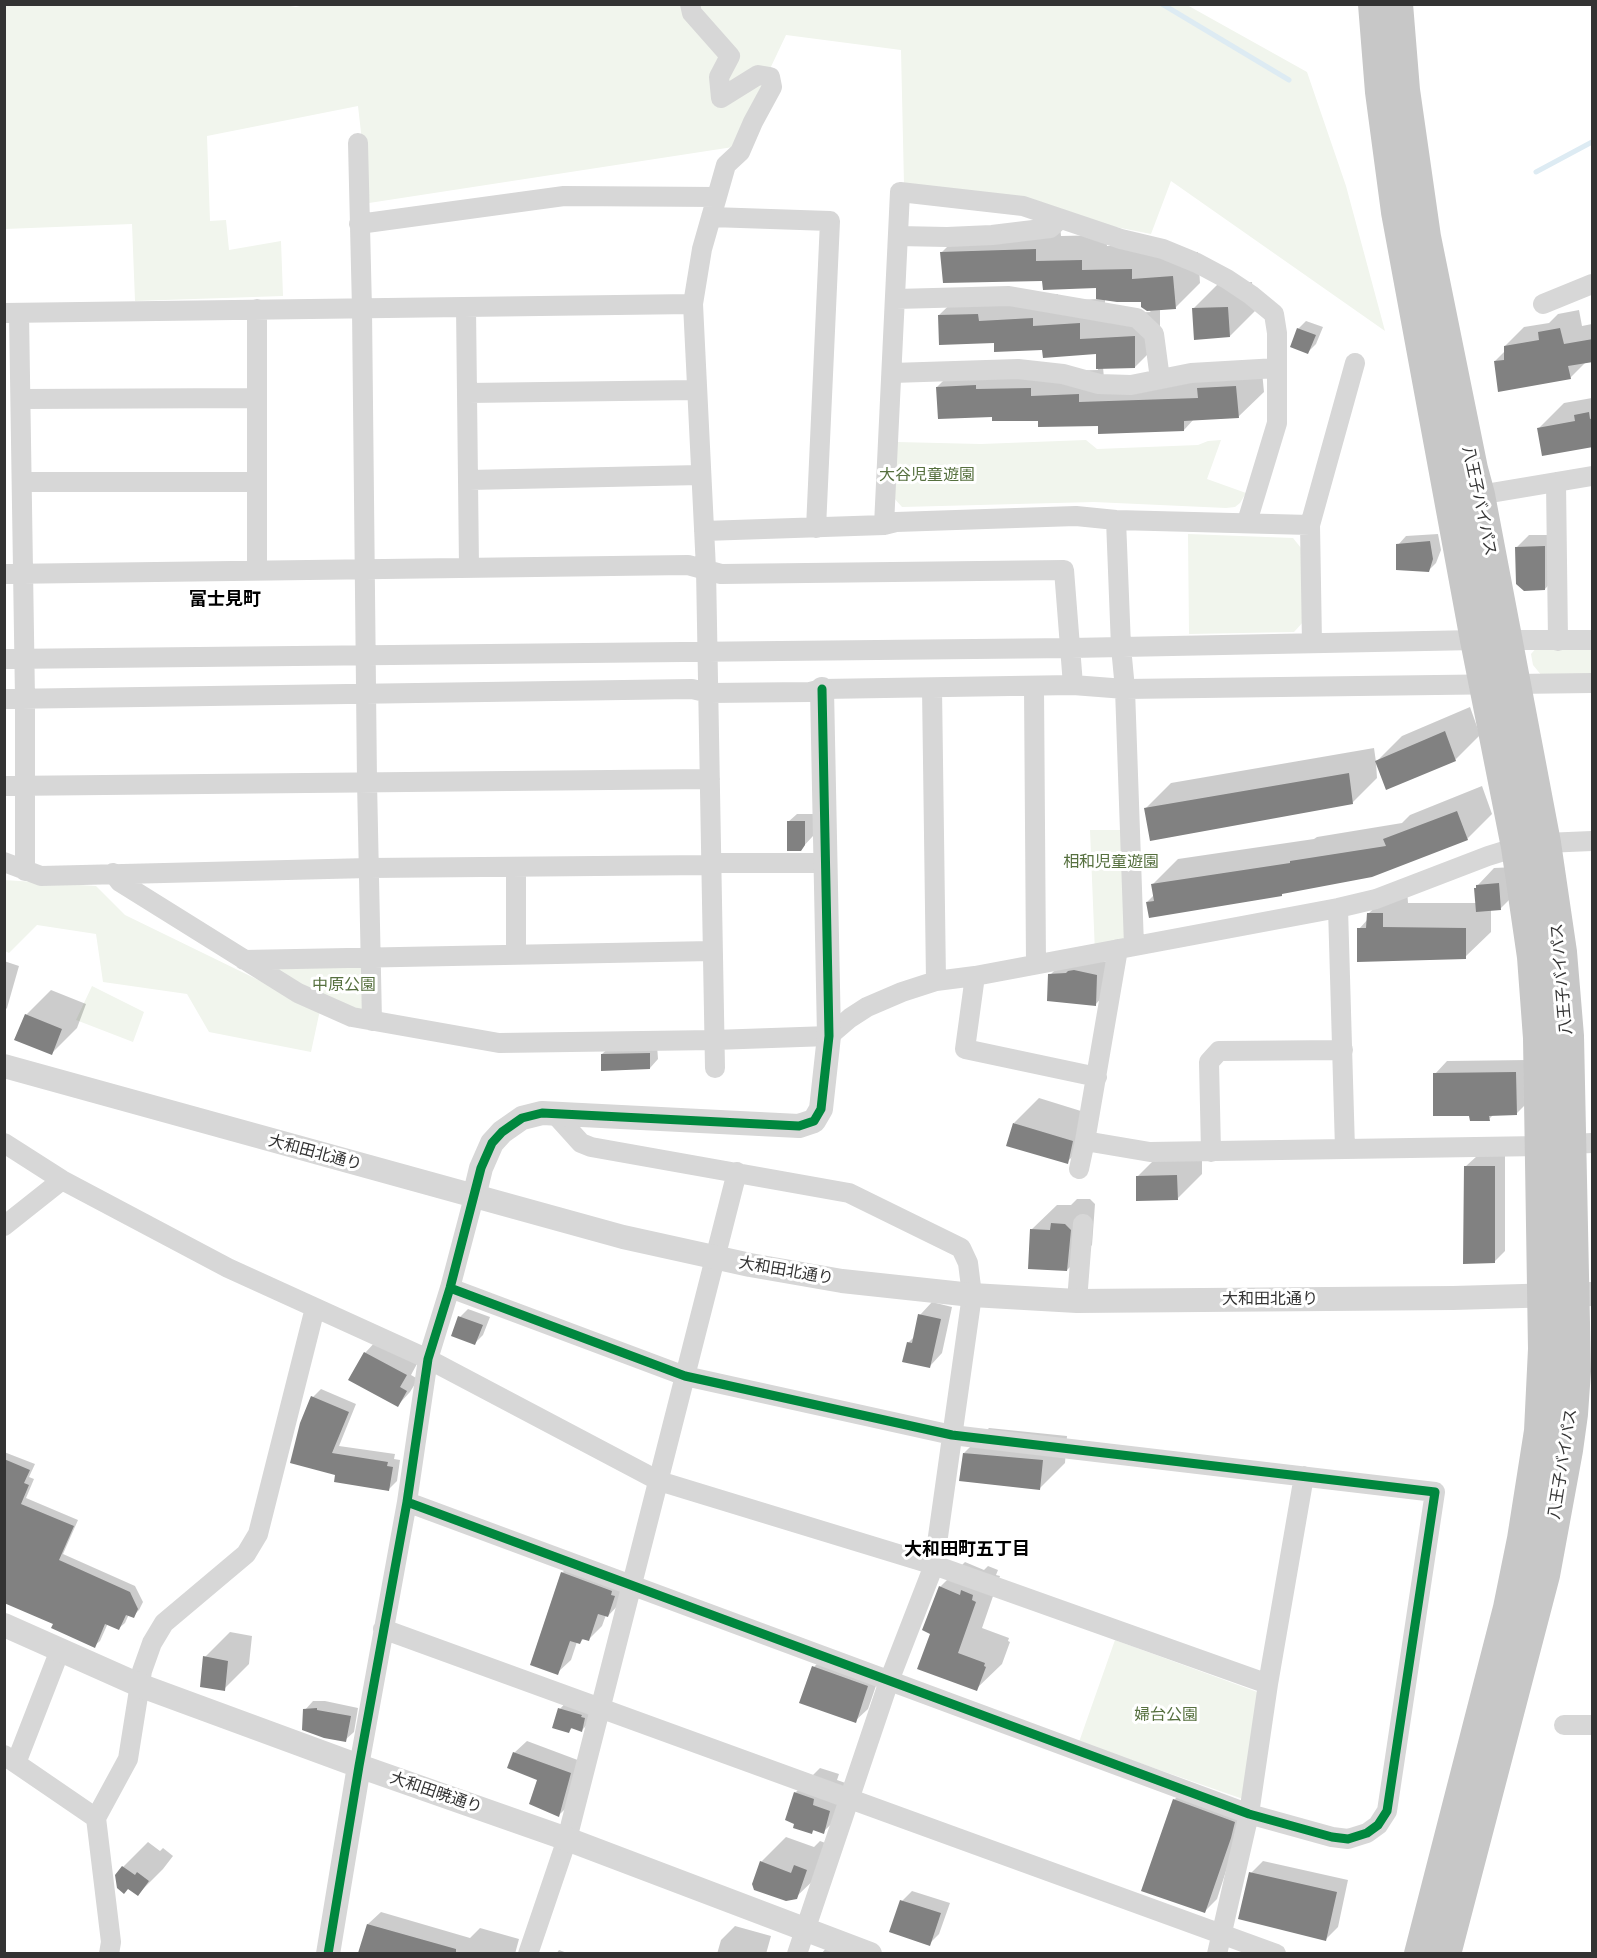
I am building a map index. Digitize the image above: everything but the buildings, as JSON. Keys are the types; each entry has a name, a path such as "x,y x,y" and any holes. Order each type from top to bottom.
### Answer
{"highway":[{"path":"1353,4 1361,107 1389,279 1418,393 1444,474"},
{"name":"八王子バイパス","path":"1374,4 1393,91 1412,159 1427,249 1507,641 1500,685"},
{"name":"八王子バイパス","path":"1397,4 1393,91 1397,212 1476,640 1500,685 1531,845 1555,909 1568,1036 1569,1295 1575,1371 1572,1414 1549,1551 1420,1953"},
{"path":"1416,4 1433,166 1457,300 1479,495"},
{"name":"八王子バイパス","path":"1445,1953 1483,1759 1531,1487 1544,1387 1569,1295"},
{"path":"1466,1953 1561,1579 1574,1500 1572,1414"},
{"path":"1399,1953 1492,1601 1509,1527 1531,1487"}],"street":[{"path":"690,4 692,14 730,56 719,76 721,98 758,75 770,76 772,87 740,152 726,165 702,249 693,304 708,651 715,1068"},
{"path":"358,143 372,1021"},
{"path":"884,525 900,192 1023,206 1121,239 1163,249 1197,263 1251,295 1274,314 1277,333 1277,423 1247,522"},
{"path":"358,224 564,196 717,197"},
{"path":"711,217 830,221 816,528"},
{"path":"898,236 992,235 1050,228 1060,219"},
{"path":"1543,304 1593,284"},
{"path":"896,299 1010,296 1137,318 1154,334 1160,379"},
{"path":"25,871 25,698 14,659 14,574 22,482 22,399 12,313 693,304"},
{"path":"466,307 469,567"},
{"path":"257,309 257,570"},
{"path":"1312,643 1310,525 1355,363"},
{"path":"892,373 1018,369 1063,374 1099,384 1131,385 1191,373 1277,368"},
{"path":"468,393 696,390"},
{"path":"22,399 257,398"},
{"path":"469,480 700,475"},
{"path":"1479,495 1593,476"},
{"path":"22,482 257,482"},
{"path":"1556,482 1558,641"},
{"path":"704,531 1076,516 1116,520 1310,525"},
{"path":"1079,1169 1096,1077 1126,947 1125,689 1116,520"},
{"path":"14,574 688,565 721,574 1064,570 1073,685"},
{"path":"14,659 1593,640"},
{"path":"4,699 692,689 709,693 1073,685 1125,689 1593,682"},
{"path":"1034,687 1036,964"},
{"path":"932,688 936,981"},
{"path":"328,1953 407,1502 428,1359 450,1288 481,1168 492,1143 501,1132 522,1118 553,1112 646,1120 799,1126 814,1121 821,1109 829,1036 822,689"},
{"path":"4,786 710,779"},
{"path":"113,873 120,882 298,993 352,1017 499,1043 714,1040 829,1036 850,1018 867,1008 902,992 936,981 975,976 1338,908 1376,899 1488,856 1531,845 1593,841"},
{"path":"4,862 41,876 369,868 825,863"},
{"path":"516,868 516,955"},
{"path":"1338,908 1345,1149"},
{"path":"244,960 712,951"},
{"path":"975,976 965,1049 1096,1077"},
{"path":"1211,1152 1209,1062 1219,1051 1343,1050"},
{"name":"大和田北通り","path":"4,1066 623,1237 842,1281 972,1295 1077,1301 1569,1295"},
{"path":"553,1112 581,1143 591,1147 849,1193 962,1248 968,1263 972,1295 934,1565 889,1681 797,1953"},
{"path":"1086,1141 1150,1152 1568,1144"},
{"path":"4,1143 62,1180 228,1268 428,1359 658,1481 934,1565 1268,1684"},
{"path":"528,1953 567,1839 737,1172"},
{"path":"4,1226 62,1180"},
{"path":"1077,1301 1083,1224"},
{"path":"407,1502 1249,1814 1348,1839 1366,1833 1378,1825 1387,1812 1436,1491 952,1434 685,1376 450,1288"},
{"path":"109,1953 111,1942 96,1818 128,1759 140,1685 152,1643 164,1623 246,1554 258,1534 315,1308"},
{"path":"1217,1953 1249,1814 1268,1684 1304,1476"},
{"name":"大和田暁通り","path":"4,1625 140,1685 359,1766 567,1839 870,1953"},
{"path":"383,1629 1276,1953"},
{"path":"60,1650 10,1759 96,1818"},
{"path":"1564,1725 1593,1725"}],"green space":[{"path":"279,4 296,7 309,4 1187,5 1307,72 1346,186 1385,331 1171,181 1151,234 904,185 901,50 786,35 733,147 369,203 358,106 207,136 210,221 226,220 229,250 281,241 283,296 135,301 132,224 5,229 4,5"},
{"name":"大谷児童遊園","path":"1086,440 1097,449 1198,445 1221,440 1207,479 1246,493 1235,507 1226,508 1094,502 902,507 893,497 897,442 981,444"},
{"path":"1188,534 1293,538 1301,548 1304,621 1294,632 1189,634"},
{"path":"1538,646 1592,646 1592,676 1542,676 1533,665 1531,654"},
{"name":"相和児童遊園","path":"1090,830 1129,830 1134,946 1095,953"},
{"path":"4,880 96,886 125,915 320,1010 311,1052 209,1032 187,994 103,982 96,934 37,925 9,953 5,951"},
{"name":"中原公園","path":"370,957 372,1021 244,960"},
{"path":"92,986 144,1012 133,1042 76,1020"},
{"name":"婦台公園","path":"1115,1640 1260,1693 1243,1799 1079,1742"}],"waterway":[{"path":"1162,4 1289,80"},
{"path":"1536,172 1592,142"}],"cycle path":[{"path":"328,1954 359,1766 407,1502 428,1359 450,1288 481,1168 492,1143 502,1132 522,1118 542,1113 799,1126 814,1121 821,1109 829,1036 822,689"},
{"path":"407,1502 1249,1814 1332,1837 1348,1839 1367,1833 1378,1825 1387,1811 1435,1492 952,1435 685,1376 450,1288"}],"district":[{"name":"富士見町","path":"225,600"},
{"name":"大和田町五丁目","path":"967,1550"}]}
